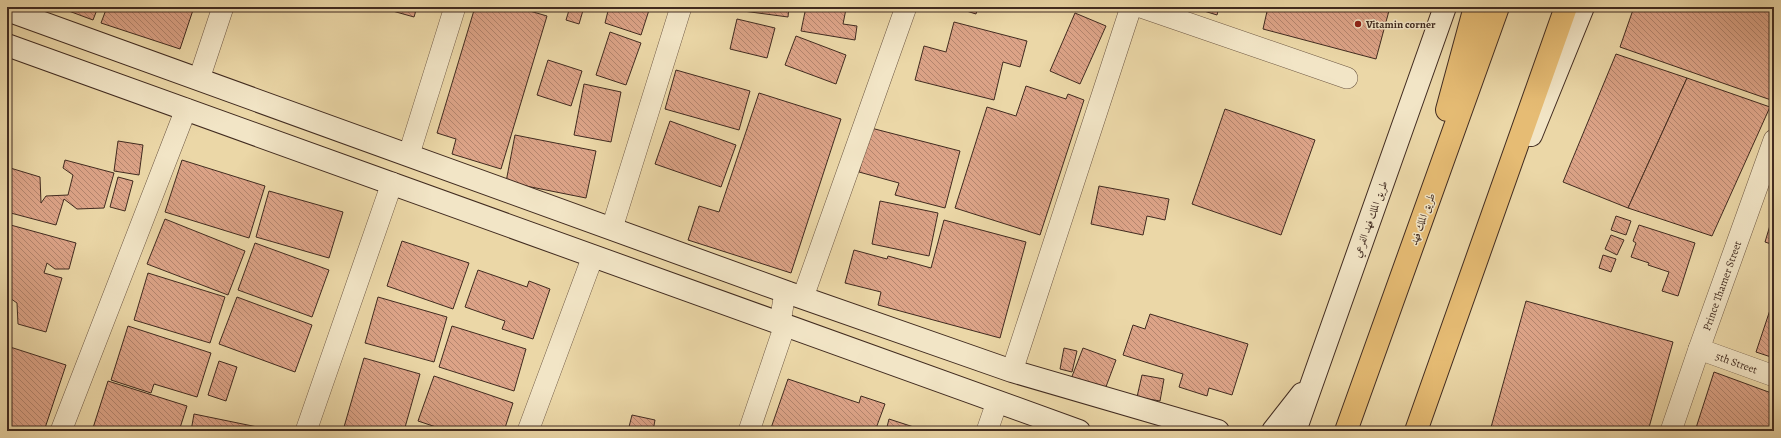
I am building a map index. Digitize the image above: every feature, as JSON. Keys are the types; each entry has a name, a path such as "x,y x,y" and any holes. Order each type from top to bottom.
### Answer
{"highway":[{"path":"1398,285 1475,7"},
{"name":"طريق الملك فهد","path":"1346,431 1498,7"},
{"path":"1416,431 1566,7"}],"main road":[{"name":"طريق الملك فهد الفرعي","path":"1295,431 1445,7"},
{"path":"1459,312 1583,7"},
{"path":"7,10 796,295 1012,371 1218,431"},
{"path":"7,45 1079,431"},
{"path":"1273,431 1312,382"}],"street":[{"path":"200,79 223,7"},
{"path":"409,154 454,7"},
{"path":"612,228 681,7"},
{"path":"749,431 782,324 785,292 796,295 906,7"},
{"path":"1012,371 1131,7"},
{"path":"1141,7 1347,78"},
{"path":"61,431 186,109"},
{"name":"Prince Thamer Street","path":"1671,431 1774,140"},
{"path":"306,431 392,183"},
{"path":"528,431 593,256"},
{"name":"5th Street","path":"1699,349 1774,376"},
{"path":"987,431 997,402"}],"building":[{"path":"58,7 98,7 93,20"},
{"path":"107,7 194,7 180,49 101,23"},
{"path":"390,7 417,7 414,17 389,10"},
{"path":"475,7 516,7 547,16 501,169 452,154 456,139 437,133"},
{"path":"570,7 584,7 579,24 566,20"},
{"path":"597,7 650,7 641,35 605,23 608,11"},
{"path":"743,7 789,7 788,17 743,11"},
{"path":"806,7 857,7 856,11 846,9 843,24 857,26 855,40 801,31"},
{"path":"960,7 978,7 976,14 960,9"},
{"path":"1191,7 1219,7 1217,15"},
{"path":"1268,7 1390,7 1376,59 1263,29"},
{"path":"1634,7 1774,7 1774,91 1771,100 1620,47"},
{"path":"1075,13 1106,26 1080,84 1050,71"},
{"path":"737,19 775,28 767,58 730,49"},
{"path":"954,22 1027,41 1020,67 1003,62 994,100 915,80 924,46 946,52"},
{"path":"610,32 641,43 626,85 596,75"},
{"path":"796,36 846,55 836,84 785,65"},
{"path":"1616,54 1687,78 1628,208 1563,182"},
{"path":"548,60 582,71 571,106 537,95"},
{"path":"676,70 750,91 739,130 665,109"},
{"path":"1687,78 1770,107 1712,236 1628,208"},
{"path":"584,84 621,92 611,142 574,135"},
{"path":"1026,86 1066,99 1068,94 1084,100 1040,235 955,208 987,107 1016,116"},
{"path":"759,93 841,119 791,273 688,240 699,206 719,212"},
{"path":"1225,109 1315,140 1281,235 1192,204"},
{"path":"670,121 736,145 721,187 655,164"},
{"path":"871,128 960,151 945,208 895,195 899,183 859,172"},
{"path":"515,135 596,151 586,198 506,182"},
{"path":"118,141 143,145 139,175 114,171"},
{"path":"65,160 114,173 104,208 77,209 64,199 56,225 7,212 7,167 40,177 41,203 46,196 68,195 73,175 63,168"},
{"path":"182,160 265,186 249,238 165,212"},
{"path":"118,177 133,181 125,211 110,207"},
{"path":"1099,186 1169,199 1165,220 1147,216 1143,235 1091,224"},
{"path":"269,191 343,212 329,258 256,237"},
{"path":"880,201 938,213 929,256 872,244"},
{"path":"1774,212 1774,245 1765,242"},
{"path":"1616,216 1631,221 1626,235 1611,230"},
{"path":"165,219 245,251 228,295 147,264"},
{"path":"944,220 1026,242 1000,338 878,305 881,292 845,283 854,250 887,259 888,256 931,268"},
{"path":"7,224 76,243 69,269 55,269 47,263 44,273 62,278 46,332 18,324 17,303 7,296"},
{"path":"1639,225 1695,243 1678,296 1662,291 1669,272 1631,257 1636,243 1633,241"},
{"path":"1611,235 1624,240 1617,255 1605,249"},
{"path":"402,241 469,263 453,309 387,286"},
{"path":"255,243 329,270 312,317 238,290"},
{"path":"1603,255 1616,259 1611,272 1599,268"},
{"path":"478,270 527,287 529,281 550,289 533,339 502,329 505,321 465,307"},
{"path":"148,273 225,297 210,343 134,320"},
{"path":"237,297 312,325 295,372 219,344"},
{"path":"378,297 447,317 434,362 365,343"},
{"path":"1774,298 1774,358 1756,352"},
{"path":"1526,301 1673,342 1648,431 1490,431"},
{"path":"1150,314 1248,344 1232,395 1209,388 1207,396 1179,387 1183,374 1123,355 1133,325 1145,329"},
{"path":"128,326 211,353 197,397 154,384 151,393 111,380"},
{"path":"452,326 526,349 514,391 439,367"},
{"path":"7,346 66,365 44,431 7,431"},
{"path":"1064,348 1077,351 1072,372 1060,369"},
{"path":"1083,348 1116,360 1104,392 1071,379"},
{"path":"364,358 420,374 404,431 359,431 344,427"},
{"path":"219,361 237,367 226,401 208,395"},
{"path":"1714,372 1774,394 1774,431 1695,431"},
{"path":"1142,375 1164,379 1160,401 1137,397"},
{"path":"434,376 513,403 504,431 448,431 418,421"},
{"path":"788,379 859,403 861,396 885,404 875,431 770,431"},
{"path":"108,381 187,406 179,431 92,431"},
{"path":"194,414 272,430 272,431 191,431"},
{"path":"632,415 655,420 653,431 628,431"},
{"path":"889,419 926,431 886,431"}],"place":[{"name":"Vitamin corner","path":"1358,24"}]}
